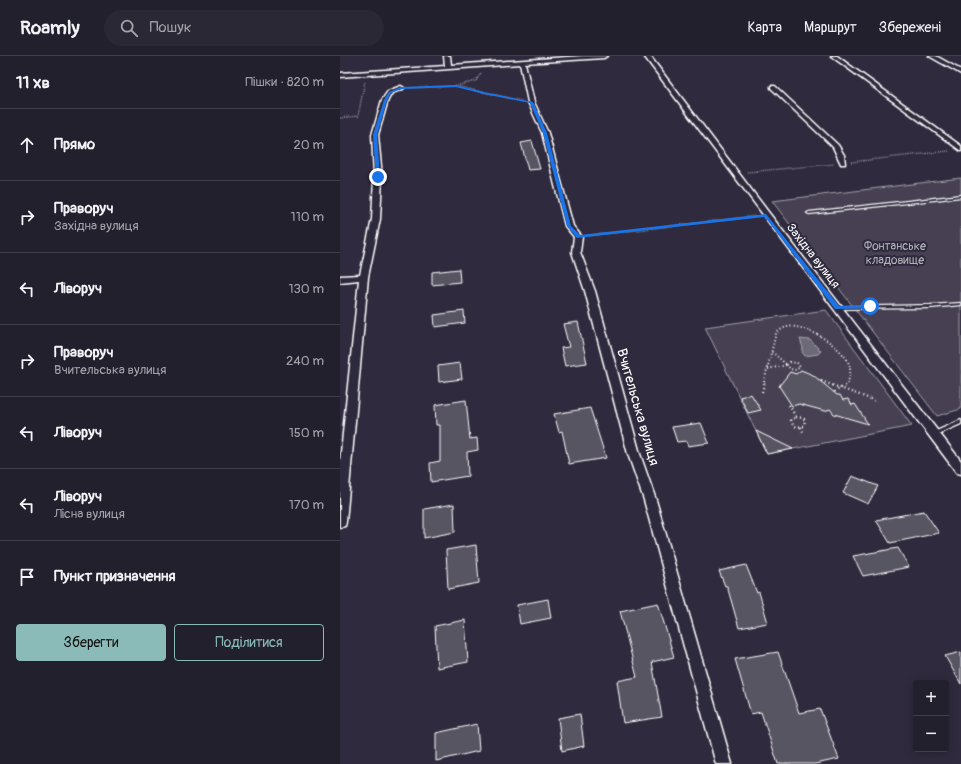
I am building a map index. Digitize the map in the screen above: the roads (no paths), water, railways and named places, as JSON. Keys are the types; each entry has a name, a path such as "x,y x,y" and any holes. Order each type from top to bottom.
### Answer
{"street":[{"path":"447,56 448,67"},
{"path":"340,75 522,62 544,58 604,56"},
{"name":"Західна вулиця","path":"647,56 766,215 961,470"},
{"path":"834,56 961,149"},
{"path":"932,56 961,72"},
{"name":"Вчительська вулиця","path":"522,62 531,102 545,133 569,226 578,237 576,252 590,291 634,454 656,522 724,764"},
{"path":"773,87 836,146 841,154 843,163"},
{"path":"340,522 364,276 376,219 378,177 375,135 385,100 390,92 401,88"},
{"path":"340,279 364,276"}],"lane":[{"path":"809,213 961,196"},
{"path":"837,308 870,306 928,308 961,304"},
{"path":"934,434 961,422"}],"park label":[{"name":"Фонтанське кладовище","path":"895,253"}]}
